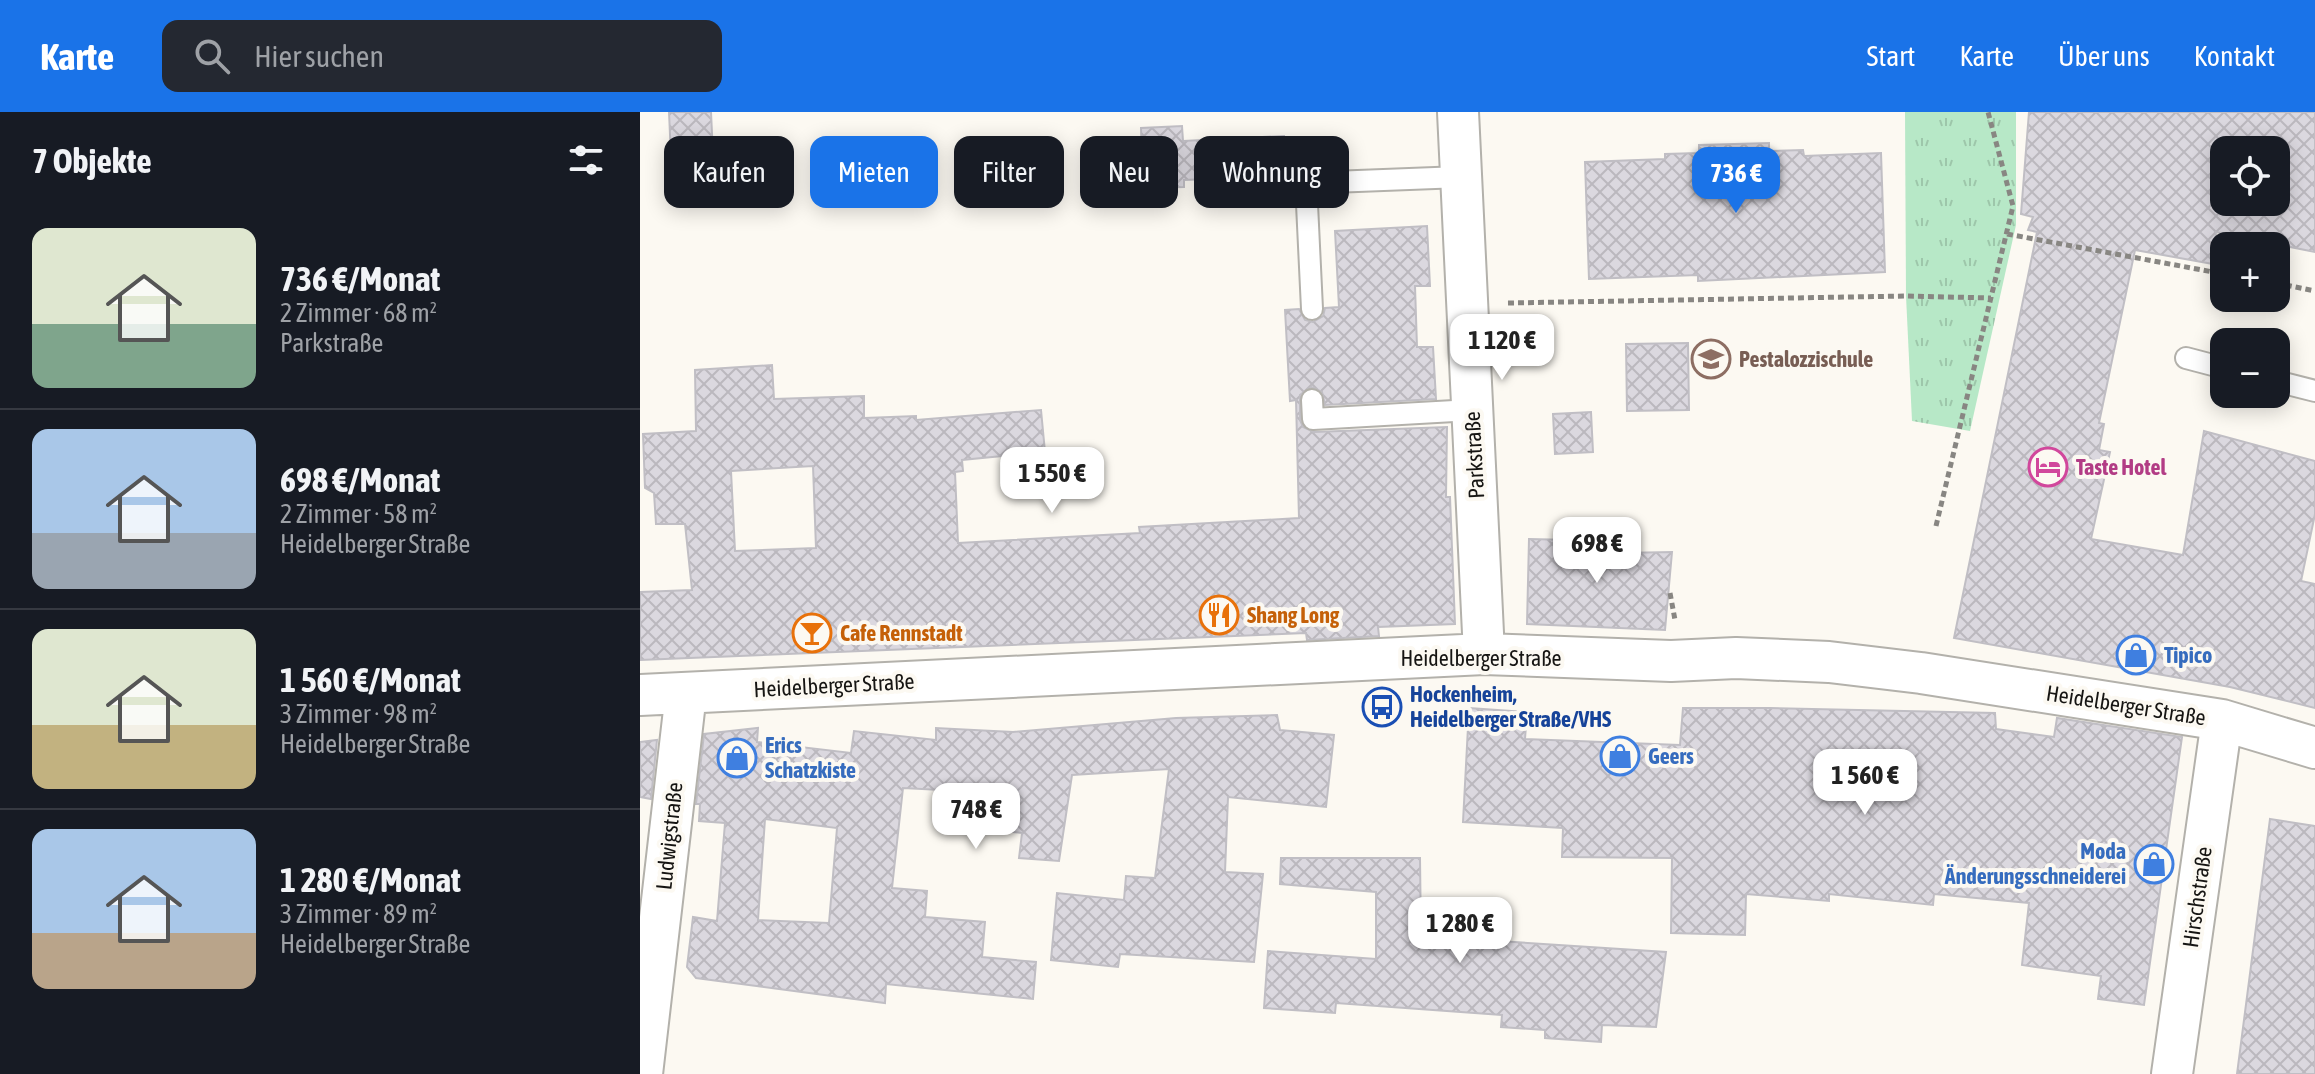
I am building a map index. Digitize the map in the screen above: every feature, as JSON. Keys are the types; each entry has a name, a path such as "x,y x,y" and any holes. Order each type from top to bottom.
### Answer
{"street":[{"name":"Parkstraße","path":"1458,112 1484,654"},
{"name":"Heidelberger Straße","path":"640,695 1484,654 1829,662 1921,673 2222,720 2315,748"},
{"name":"Ludwigstraße","path":"642,1074 686,693"},
{"name":"Hirschstraße","path":"2172,1074 2222,720"}],"lane":[{"path":"1312,309 1306,183 1461,177"},
{"path":"2186,358 2210,364"},
{"path":"2290,385 2315,391"},
{"path":"1312,400 1313,419 1472,410"}],"path":[{"path":"1936,526 2013,206 1988,112"},
{"path":"2007,234 2210,271"},
{"path":"2290,286 2315,291"},
{"path":"1466,303 1906,296 1991,298"}],"green space":[{"path":"1905,112 2016,112 2016,225 1970,431 1912,421 1906,296"}],"building":[{"path":"669,112 711,112 712,136 670,136"},
{"path":"2029,112 2315,112 2315,252 2290,247 2290,232 2210,232 2210,263 2135,250 2099,423 2104,424 2099,450 2110,452 2091,539 2183,555 2204,431 2315,461 2315,514 2301,581 2315,584 2315,708 2230,687 1954,638 2037,232 2028,230 2033,217 2021,214"},
{"path":"1182,126 1183,141 1194,140 1194,180 1184,180 1184,187 1178,187 1178,136 1141,136 1141,128"},
{"path":"1769,143 1769,151 1803,150 1804,156 1881,153 1885,272 1698,281 1698,275 1589,279 1585,162 1665,159 1665,154 1699,153 1699,145"},
{"path":"1427,226 1430,286 1415,286 1417,347 1433,347 1436,399 1325,405 1322,392 1311,387 1300,395 1300,420 1303,427 1314,432 1447,427 1446,497 1450,497 1455,624 1378,627 1379,636 1307,640 1306,633 640,660 640,592 692,590 685,524 656,524 654,493 645,488 643,434 696,431 695,370 772,365 774,399 864,396 864,418 916,416 916,420 1041,410 1045,452 962,460 963,471 955,472 958,543 1140,533 1139,527 1299,518 1296,400 1290,401 1285,310 1299,309 1305,320 1313,322 1323,316 1325,308 1339,307 1335,231","holes":["813,466 816,548 735,551 731,471"]},
{"path":"1688,343 1689,410 1627,411 1626,344"},
{"path":"1591,412 1593,452 1555,454 1553,414"},
{"path":"1529,539 1613,541 1620,553 1672,552 1665,630 1527,624"},
{"path":"1469,708 1527,712 1525,739 1680,745 1683,708 1995,713 1996,729 2054,737 2057,718 2182,737 2144,1005 2098,999 2101,976 2022,965 2029,903 1934,894 1933,905 1829,894 1829,901 1746,894 1745,935 1671,933 1672,858 1562,857 1563,828 1463,822"},
{"path":"1277,715 1280,730 1334,735 1326,807 1228,797 1225,872 1263,874 1254,962 1120,954 1118,967 1051,960 1057,893 1124,900 1126,876 1155,878 1169,769 1072,775 1059,861 1019,858 1022,833 1013,832 1017,794 903,788 892,888 927,891 925,917 985,922 982,957 1036,962 1033,999 886,984 885,1003 696,978 687,967 693,917 717,921 725,823 699,821 700,804 696,804 704,734 758,728 757,742 851,753 854,731 936,740 936,728 1013,732 1176,718","holes":["765,819 837,828 829,923 758,920"]},
{"path":"657,740 651,799 640,797 640,742"},
{"path":"2270,819 2315,826 2315,1074 2237,1074"},
{"path":"1281,858 1420,858 1421,936 1666,952 1656,1027 1602,1025 1601,1042 1545,1038 1545,1030 1501,1027 1502,1015 1336,1003 1335,1013 1264,1008 1268,951 1376,959 1376,892 1280,884"}],"place":[{"name":"Pestalozzischule","path":"1711,359"},
{"name":"Taste Hotel","path":"2048,467"},
{"name":"Shang Long","path":"1219,615"},
{"name":"Cafe Rennstadt","path":"812,633"},
{"name":"Tipico","path":"2136,655"},
{"name":"Hockenheim, Heidelberger Straße/VHS","path":"1382,707"},
{"name":"Geers","path":"1620,756"},
{"name":"Erics Schatzkiste","path":"737,758"},
{"name":"Moda Änderungsschneiderei","path":"2154,864"}]}
